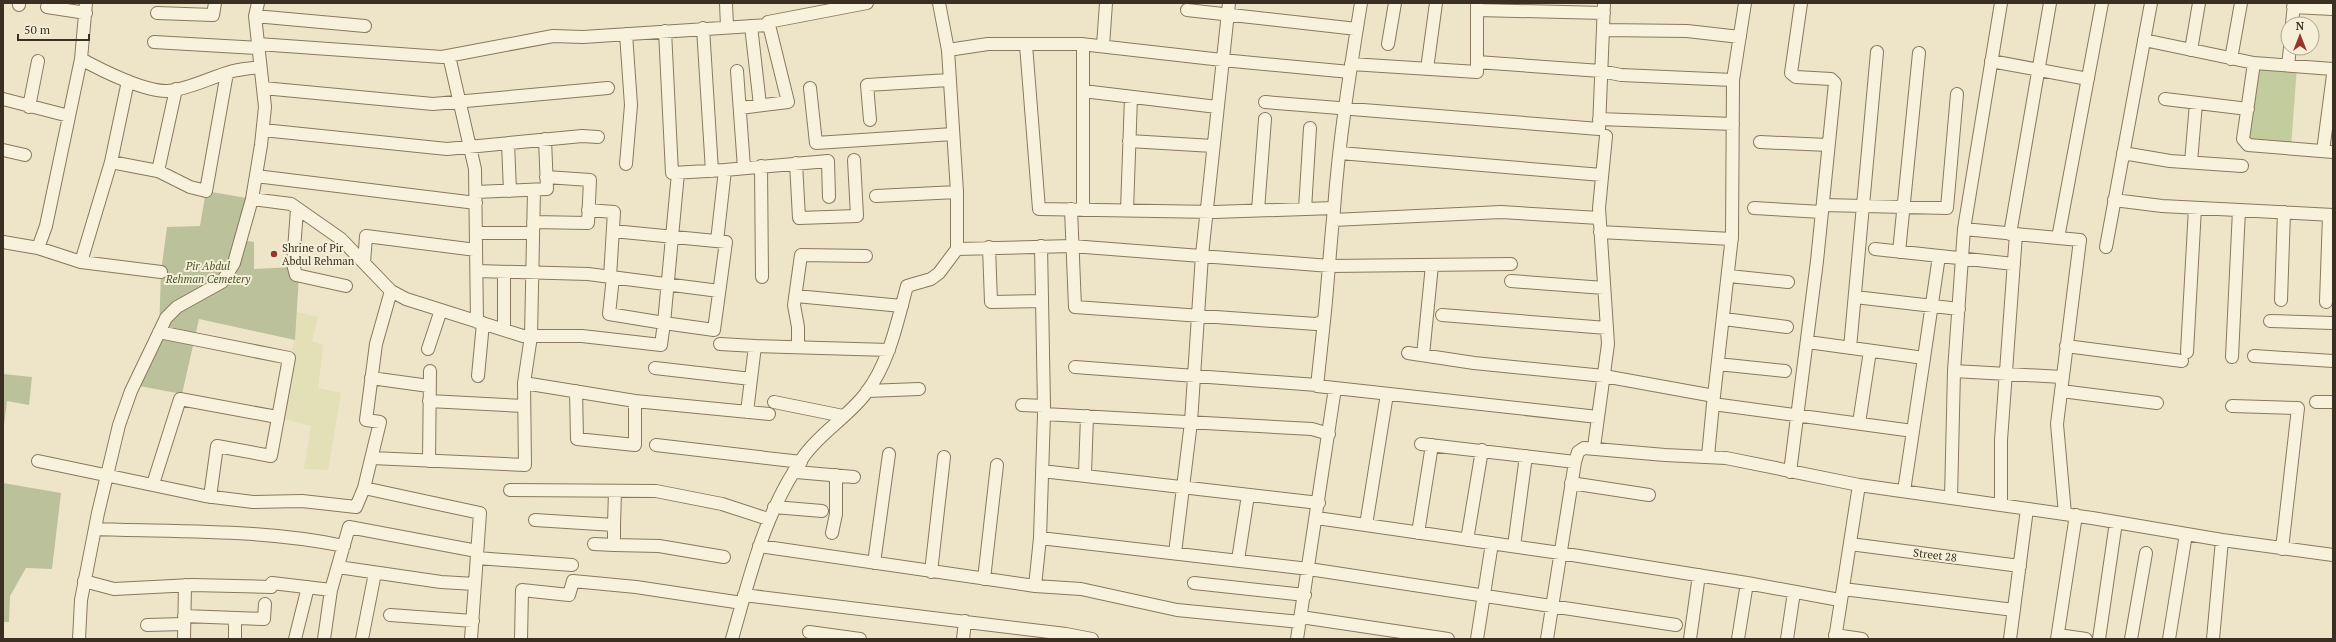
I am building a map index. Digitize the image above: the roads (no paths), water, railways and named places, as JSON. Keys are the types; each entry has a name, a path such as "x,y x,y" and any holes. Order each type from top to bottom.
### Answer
{"street":[{"path":"157,14 213,15 215,3"},
{"path":"79,639 78,622 94,529 119,425 132,391 166,318 177,307 222,282 234,263 252,199 263,130 265,107 258,46 256,16 258,3"},
{"path":"726,3 727,27"},
{"path":"740,108 788,102 768,22 867,3"},
{"path":"732,639 759,546 768,519 774,507 798,467 824,433 867,391 881,368 889,350 907,286 931,279 939,273 957,249 957,192 948,50 939,3"},
{"path":"1103,46 1106,3"},
{"path":"1175,553 1191,422 1202,255 1208,212 1217,106 1229,3"},
{"path":"1317,384 1345,109 1361,3"},
{"path":"1388,44 1395,3"},
{"path":"1427,69 1436,3"},
{"path":"1708,456 1732,240 1733,80 1745,3"},
{"path":"1790,472 1808,342 1835,82 1831,79 1796,77 1791,73 1801,3"},
{"path":"1951,498 1954,370 1964,229 2001,3"},
{"path":"2001,505 2001,440 2014,264 2013,234 2038,70 2050,3"},
{"path":"2058,238 2102,3"},
{"path":"2106,247 2151,3"},
{"path":"2191,50 2199,3"},
{"path":"2231,58 2241,3"},
{"path":"2292,16 2293,5 2333,9"},
{"path":"948,50 988,44 1083,44 1222,60 1350,68 1427,69 1477,72 1477,6 1604,8 1599,129 1265,102"},
{"path":"38,248 46,226 81,59 86,8 47,7"},
{"path":"1187,10 1357,29"},
{"path":"256,16 365,26"},
{"path":"154,42 449,56 553,36 583,37 703,28 769,25"},
{"path":"750,26 760,105"},
{"path":"703,28 712,171"},
{"path":"1603,30 1687,31 1740,38"},
{"path":"665,31 672,173 828,161 829,197"},
{"path":"626,34 632,105 626,164"},
{"path":"2144,40 2254,63 2333,69"},
{"path":"1083,44 1083,210"},
{"path":"1026,45 1039,209 1208,212 1334,208"},
{"path":"1850,348 1877,52"},
{"path":"1899,252 1919,54"},
{"path":"449,56 475,169 476,250 480,322 478,376"},
{"path":"2288,65 2289,56"},
{"path":"81,59 106,73 128,81 167,91 227,73 260,66"},
{"path":"29,106 38,60"},
{"path":"1991,61 2088,79"},
{"path":"1477,62 1601,71 1621,75 1733,80"},
{"path":"2254,63 2243,139 2248,145 2328,152 2333,75"},
{"path":"737,71 744,168"},
{"path":"111,162 158,171 190,187 206,191 227,73"},
{"path":"870,120 867,85 949,80"},
{"path":"81,262 111,162 128,81"},
{"path":"263,88 433,104 608,88"},
{"path":"810,88 816,143 953,134"},
{"path":"158,171 176,89"},
{"path":"1083,91 1217,106"},
{"path":"1754,208 1822,208 1863,206 1947,208 1956,94"},
{"path":"1126,210 1131,97"},
{"path":"3,99 69,116"},
{"path":"2165,99 2248,109"},
{"path":"2191,162 2196,103"},
{"path":"1258,210 1265,119"},
{"path":"1599,119 1733,124"},
{"path":"1305,209 1310,128"},
{"path":"263,130 447,149 544,139 598,136"},
{"path":"1594,447 1608,344 1599,218 1606,136"},
{"path":"256,176 476,197 510,191 547,189 544,139"},
{"path":"1129,141 1214,146"},
{"path":"1760,142 1828,145"},
{"path":"508,143 510,191"},
{"path":"3,150 24,155"},
{"path":"2123,152 2170,161 2242,166"},
{"path":"1340,153 1602,175"},
{"path":"796,163 799,218 857,216 854,160"},
{"path":"761,166 762,277"},
{"path":"716,241 725,170"},
{"path":"252,199 291,204 341,240 392,291 406,299 523,336 582,336 661,345 678,173"},
{"path":"476,233 588,223 590,180 546,177"},
{"path":"372,458 525,466 524,383 531,336 534,190"},
{"path":"876,196 957,192"},
{"path":"2114,200 2195,208 2331,215 2326,302"},
{"path":"2066,346 2185,356 2195,208"},
{"path":"297,209 293,264 296,275 346,286"},
{"path":"588,210 614,212 613,231 611,277 609,314 714,330 726,242 613,231"},
{"path":"1071,210 1075,307 1316,324 1324,321"},
{"path":"2232,357 2239,210"},
{"path":"1333,220 1501,212 1599,218"},
{"path":"2281,300 2284,212"},
{"path":"1964,229 2080,240 2057,424 2071,515 2058,637 2086,639"},
{"path":"1600,232 1732,240"},
{"path":"364,263 366,236 476,250"},
{"path":"3,242 38,248 81,262 161,272"},
{"path":"1035,586 1040,538 1044,410 1042,246"},
{"path":"957,249 1072,246 1330,266 1511,264"},
{"path":"989,247 991,302 1042,301"},
{"path":"1875,249 2014,264"},
{"path":"798,348 798,327 794,305 801,255 866,256"},
{"path":"1904,491 1922,382 1931,306 1939,256"},
{"path":"1423,355 1432,265"},
{"path":"477,272 588,274 719,291"},
{"path":"504,272 504,330"},
{"path":"1729,276 1788,282"},
{"path":"1511,281 1604,288"},
{"path":"38,461 107,474 210,497 253,502 302,501 356,507 364,488 380,422 366,420 376,344 392,291"},
{"path":"796,296 902,306"},
{"path":"1855,297 1959,309"},
{"path":"428,349 440,310"},
{"path":"1442,314 1607,328"},
{"path":"1724,319 1787,327"},
{"path":"2270,321 2333,324"},
{"path":"159,332 289,358 270,456 217,446 210,497"},
{"path":"1808,342 1924,358"},
{"path":"720,344 798,348 889,350"},
{"path":"747,412 755,346"},
{"path":"1859,423 1870,351"},
{"path":"1408,353 1474,363 1604,376 1714,400 1798,415 1913,431"},
{"path":"2254,356 2333,361"},
{"path":"1718,364 1785,371"},
{"path":"1075,367 1317,384 1335,388 1598,417"},
{"path":"655,368 751,379"},
{"path":"1954,370 2062,377"},
{"path":"429,461 430,371"},
{"path":"372,378 429,386"},
{"path":"524,383 635,400 769,414"},
{"path":"1297,639 1317,518 1335,388"},
{"path":"867,391 919,389"},
{"path":"576,391 576,439 635,445 635,400"},
{"path":"2061,391 2157,403"},
{"path":"1366,525 1387,394"},
{"path":"153,484 180,399 277,417"},
{"path":"429,400 524,406"},
{"path":"774,402 843,416"},
{"path":"2316,402 2333,402"},
{"path":"1022,405 1044,410 1087,416 1312,429 1329,434"},
{"path":"2232,406 2298,408 2282,548"},
{"path":"1085,473 1087,416"},
{"path":"656,445 854,477"},
{"path":"1418,533 1427,445 1482,450 1575,462"},
{"path":"1547,639 1575,462 1580,449 1594,447 1666,455 1708,456 1744,461 1790,472 1859,485 2071,515 2222,540 2333,555"},
{"path":"1467,540 1482,450"},
{"path":"874,563 889,454"},
{"path":"1514,546 1526,456"},
{"path":"931,572 944,458"},
{"path":"984,579 997,465"},
{"path":"1042,471 1319,503"},
{"path":"832,534 836,514 836,475"},
{"path":"1571,483 1649,495"},
{"path":"1859,485 1835,637 1862,639"},
{"path":"364,488 480,513 471,639"},
{"path":"510,490 656,491 722,504 768,519"},
{"path":"614,545 615,491"},
{"path":"1238,560 1248,495"},
{"path":"774,507 822,511"},
{"path":"2010,639 2027,509"},
{"path":"1317,518 1560,553 1747,583 1834,599"},
{"path":"535,520 614,524"},
{"path":"2099,639 2116,522"},
{"path":"324,639 331,590 349,527 477,554 572,564"},
{"path":"94,529 237,534 322,542 344,546"},
{"path":"2169,639 2186,534"},
{"path":"1040,538 1309,569 1484,594 1676,625"},
{"path":"2213,639 2222,540"},
{"path":"1478,639 1492,543"},
{"path":"594,544 659,546 724,556"},
{"name":"Street 28","path":"1850,544 2020,566"},
{"path":"759,546 1035,586 1081,589 1177,610 1301,619 1448,639"},
{"path":"2131,639 2146,553"},
{"path":"338,567 441,582 475,584"},
{"path":"362,639 375,572"},
{"path":"1690,639 1699,575"},
{"path":"521,639 522,590 569,595 573,581 636,586 743,599 965,621 1092,639"},
{"path":"84,582 114,589 185,585 271,587 272,583 331,590"},
{"path":"1194,583 1305,595"},
{"path":"1738,639 1747,583"},
{"path":"184,639 185,585"},
{"path":"295,639 308,587"},
{"path":"1843,589 2014,610"},
{"path":"1787,639 1794,592"},
{"path":"147,625 184,620 234,618 264,619 265,604"},
{"path":"390,615 473,621"},
{"path":"234,618 235,639"},
{"path":"963,639 965,621"},
{"path":"809,632 860,639"}],"place":[{"name":"Shrine of Pir Abdul Rehman","path":"274,254"}],"park label":[{"name":"Pir Abdul Rehman Cemetery","path":"208,272"}]}
